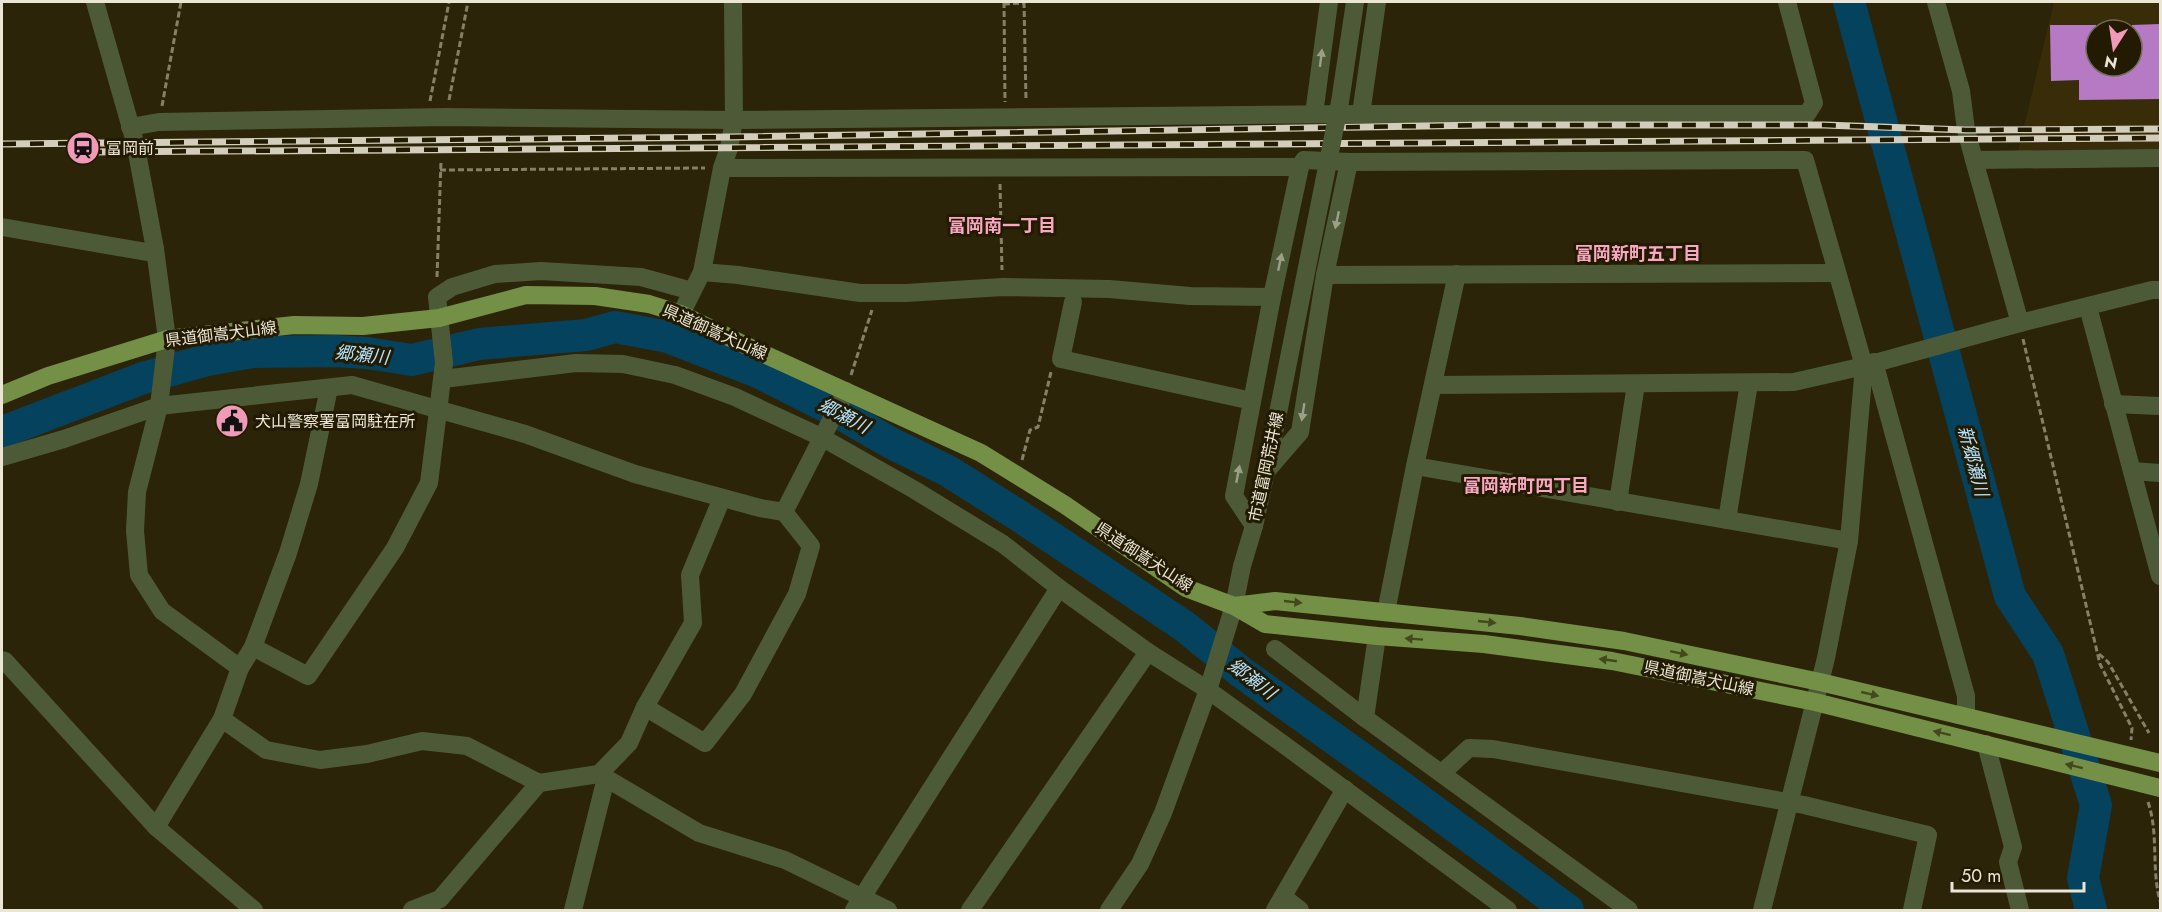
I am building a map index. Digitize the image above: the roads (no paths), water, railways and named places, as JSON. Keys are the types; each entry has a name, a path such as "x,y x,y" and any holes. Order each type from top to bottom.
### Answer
{"main road":[{"name":"県道御嵩犬山線","path":"2,395 48,376 167,339 294,325 363,326 440,318 526,296 595,296 649,304 681,314 981,453 1065,505 1186,588 1234,606 1266,624 1377,636 1484,644 1612,661 1815,702 2131,779 2154,793"},
{"name":"県道御嵩犬山線","path":"1234,606 1275,601 1520,626 1624,641 1820,682 2000,724 2131,748 2160,763"}],"street":[{"path":"95,2 101,15 130,127 155,249 167,339 159,406 137,492 135,531 139,575 162,611 240,668"},
{"path":"681,314 702,272 722,168 729,148 734,120 733,2"},
{"path":"1314,114 1329,2"},
{"name":"市道富岡荒井線","path":"1109,910 1140,864 1163,813 1208,690 1234,606 1270,453 1340,102 1355,2"},
{"path":"1361,114 1377,2"},
{"path":"130,127 159,122 426,117 734,120 1314,114 1807,114 1814,103 1787,2"},
{"path":"1936,2 1961,91 1966,130 2020,323"},
{"path":"1974,160 2160,158"},
{"path":"1254,526 1234,496 1272,297 1300,167 1304,160 1349,162 1805,160 1837,273 1869,364 1966,696 1966,716"},
{"path":"1266,472 1300,432 1325,275 1349,162"},
{"path":"722,168 1300,167"},
{"path":"2,227 147,252 155,249"},
{"path":"253,647 308,676 395,548 429,483 443,371 437,297 452,287 495,274 541,271 641,277 692,291"},
{"path":"702,272 860,293 1003,287 1109,289 1190,296 1272,297"},
{"path":"1325,275 1837,273"},
{"path":"1386,612 1414,466 1434,386 1457,274"},
{"path":"1434,386 1794,382 2020,323 2088,308 2152,290 2160,290"},
{"path":"1073,302 1060,359 1252,401"},
{"path":"2088,308 2160,576"},
{"path":"443,371 576,363 623,364 675,375 735,397 821,437 913,489 1002,544 1148,652 1208,690 1345,789 1508,910"},
{"path":"1762,910 1820,682 1849,542 1869,364"},
{"path":"1727,520 1749,383"},
{"path":"1618,502 1636,384"},
{"path":"2,457 64,439 159,406 352,385 525,434 635,474 760,508 784,512 812,546 797,594 743,694 705,743 645,707"},
{"path":"156,827 222,719 240,668 253,647 288,553 305,495 329,388"},
{"path":"784,512 846,391"},
{"path":"2113,404 2160,406"},
{"path":"1414,466 1849,542"},
{"path":"2132,471 2160,473"},
{"path":"573,910 603,776 628,743 645,707 693,623 690,575 722,498"},
{"path":"858,904 1059,588"},
{"path":"1365,718 1377,636"},
{"path":"1275,649 1365,718 1629,910"},
{"path":"970,910 1148,652"},
{"path":"2,660 156,827 254,910"},
{"path":"222,719 266,750 320,760 367,754 422,741 467,746 539,783 603,776 699,833 785,860 858,904 888,910"},
{"path":"1992,746 2013,847 2008,862 2020,910"},
{"path":"1442,773 1469,748 1493,748 1790,802 1928,835 1911,910"},
{"path":"412,910 440,899 539,783"},
{"path":"1300,910 1279,904 1345,789"}],"waterway":[{"name":"新郷瀬川","path":"1849,2 2010,596 2048,654 2096,805 2083,878 2091,910"},
{"name":"郷瀬川","path":"2,432 143,378 207,360 253,352 335,351 412,360 479,344 586,335 615,327 668,337 758,372 839,413 891,443 948,471 1021,517 1184,626 1241,672 1568,910"}],"railway":[{"path":"2,144 731,137 1487,125 1824,125 1966,130 2160,129"},
{"path":"88,152 2160,138"}],"place":[{"name":"富岡前","path":"83,148"},
{"name":"犬山警察署富岡駐在所","path":"232,421"}],"district":[{"name":"富岡南一丁目","path":"1002,226"},
{"name":"富岡新町五丁目","path":"1638,254"},
{"name":"富岡新町四丁目","path":"1526,486"}]}
